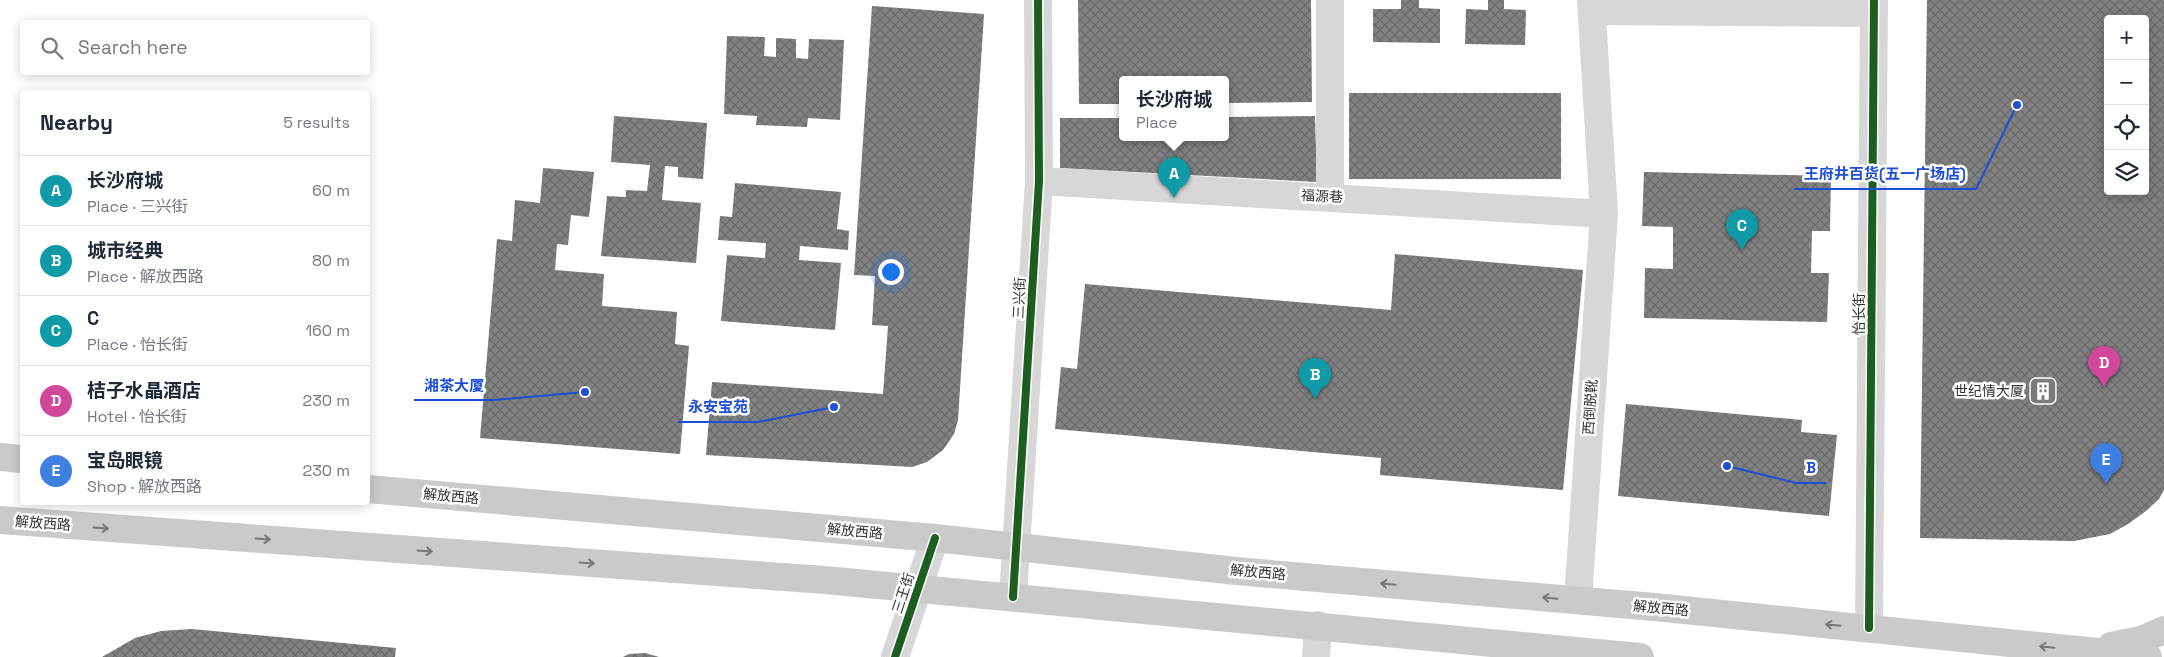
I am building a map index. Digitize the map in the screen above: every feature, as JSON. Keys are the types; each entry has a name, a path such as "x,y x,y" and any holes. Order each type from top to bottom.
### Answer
{"main road":[{"path":"0,457 20,459"},
{"name":"解放西路","path":"370,489 935,538 1236,570 1578,600 2148,657"},
{"name":"解放西路","path":"0,520 918,588 1640,657"},
{"path":"2088,651 2141,640 2164,630"}],"street":[{"name":"三兴街","path":"1013,597 1039,181 1038,0"},
{"path":"1330,0 1330,196"},
{"path":"1591,6 1874,7"},
{"name":"西倒脱靴","path":"1578,600 1604,214 1591,6"},
{"name":"怡长街","path":"1869,628 1874,7"},
{"name":"福源巷","path":"1039,181 1330,196 1604,214"},
{"name":"三王街","path":"895,657 935,538"},
{"path":"1316,657 1318,625"}],"building":[{"path":"1078,0 1311,0 1312,102 1229,103 1229,76 1119,76 1119,104 1079,104"},
{"path":"1401,0 1419,0 1419,8 1440,9 1440,43 1373,42 1373,9 1401,9"},
{"path":"1488,0 1504,0 1504,9 1526,10 1525,45 1465,44 1466,9 1488,10"},
{"path":"1927,0 2164,0 2164,490 2159,499 2128,524 2110,534 2074,541 1920,538"},
{"path":"872,6 984,14 958,420 954,434 943,450 927,462 912,467 706,455 712,382 883,394 888,326 872,325 875,276 854,275"},
{"path":"727,36 765,37 764,56 776,57 776,38 796,39 796,58 808,59 809,39 844,40 840,120 808,118 807,127 756,125 757,116 724,114"},
{"path":"1349,93 1561,93 1561,179 1349,179"},
{"path":"614,116 707,123 703,179 678,177 678,167 665,166 662,200 701,203 696,263 601,256 607,196 626,197 626,190 647,191 650,165 611,162"},
{"path":"1315,116 1317,182 1060,168 1060,118 1119,118 1119,141 1229,141 1229,117"},
{"path":"543,168 594,172 589,217 571,215 568,245 557,244 555,270 604,274 602,306 677,312 675,344 689,346 680,454 480,438 497,239 512,241 515,200 540,203"},
{"path":"1644,172 1831,176 1830,231 1812,231 1811,273 1829,273 1827,322 1644,318 1645,268 1673,269 1673,227 1642,226"},
{"path":"735,183 841,192 837,229 849,231 848,250 800,246 799,260 841,263 835,330 721,321 727,255 765,258 766,243 718,240 720,216 732,217"},
{"path":"1395,254 1583,270 1563,490 1380,475 1381,458 1055,429 1061,367 1077,369 1085,284 1391,310"},
{"path":"1626,404 1802,420 1801,432 1837,435 1829,516 1618,496"},
{"path":"192,629 396,648 395,657 102,657 135,638 161,631"},
{"path":"645,653 659,657 623,657 629,654"}],"cycle path":[{"path":"1013,597 1039,181 1038,0"},
{"path":"1869,628 1874,0"},
{"path":"895,657 935,538"}],"place":[{"name":"王府井百货(五一广场店)","path":"2017,105"},
{"name":"长沙府城","path":"1174,198"},
{"name":"C","path":"1742,250"},
{"name":"桔子水晶酒店","path":"2104,387"},
{"name":"世纪情大厦","path":"2043,391"},
{"name":"湘茶大厦","path":"585,392"},
{"name":"城市经典","path":"1315,399"},
{"name":"永安宝苑","path":"834,407"},
{"name":"B","path":"1727,466"},
{"name":"宝岛眼镜","path":"2106,484"}]}
